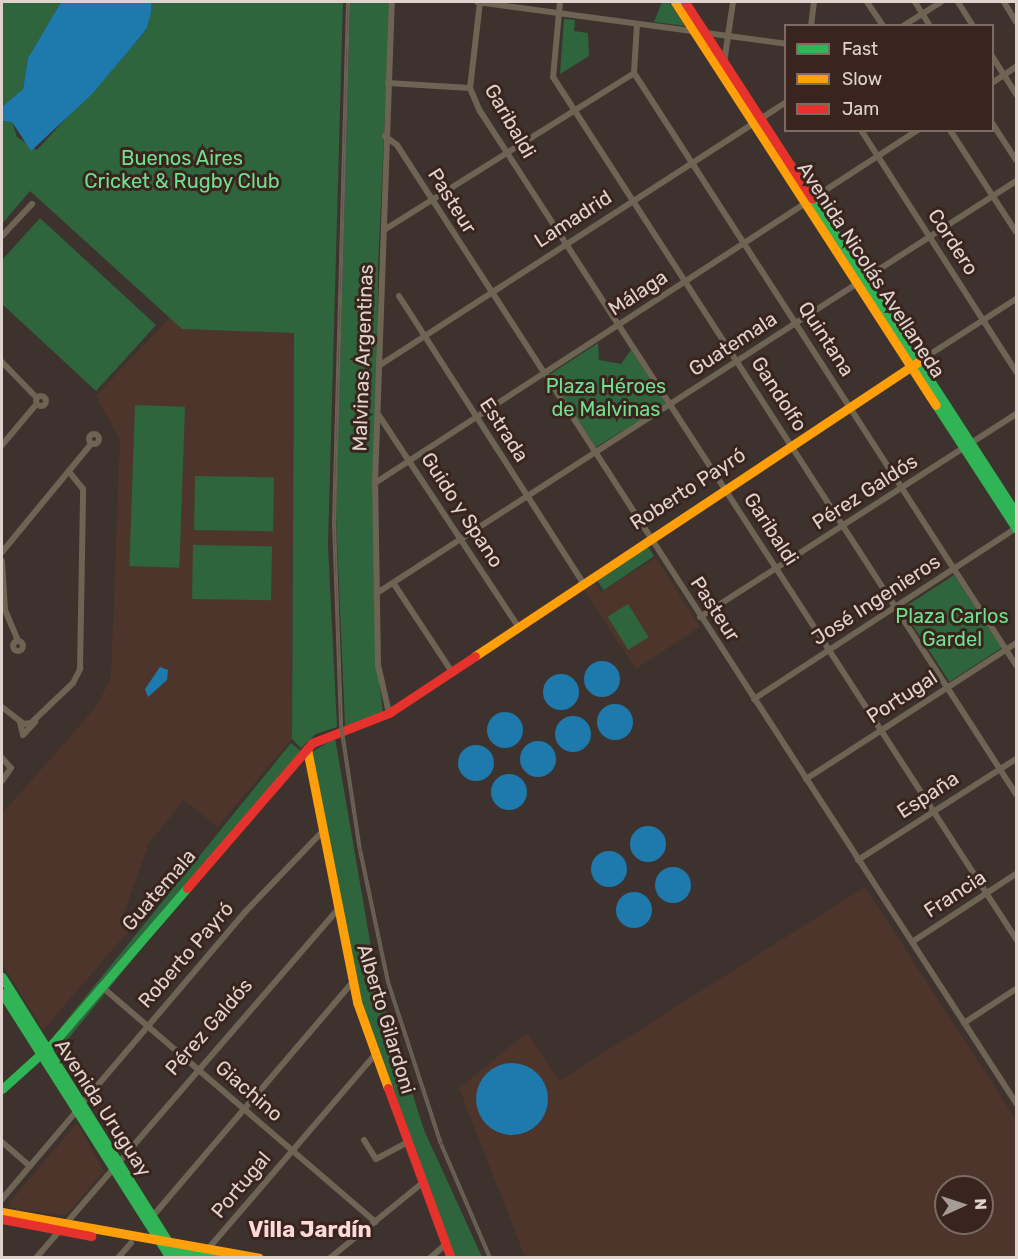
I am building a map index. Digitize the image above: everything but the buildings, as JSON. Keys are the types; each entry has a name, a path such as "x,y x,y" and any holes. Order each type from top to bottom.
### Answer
{"street":[{"name":"Malvinas Argentinas","path":"387,715 380,682 375,483 385,136 392,2"},
{"path":"479,2 784,44"},
{"name":"Garibaldi","path":"479,2 470,88 507,152 1017,939"},
{"name":"Gandolfo","path":"560,2 552,70 1017,794"},
{"name":"Avenida Nicolás Avellaneda","path":"675,2 694,31 721,64 968,445 1017,513"},
{"name":"Avenida Nicolás Avellaneda","path":"685,2 705,32 721,64"},
{"path":"721,64 729,35 733,2"},
{"path":"811,24 814,2"},
{"path":"867,2 882,24"},
{"path":"915,2 929,24"},
{"path":"906,24 941,2"},
{"path":"958,2 972,24"},
{"path":"1004,2 1017,22"},
{"path":"384,230 634,73 637,24"},
{"path":"994,58 1017,94"},
{"path":"994,81 1017,67"},
{"name":"Quintana","path":"634,73 1017,665"},
{"path":"388,83 470,88"},
{"name":"Lamadrid","path":"380,365 784,103"},
{"path":"994,125 1017,160"},
{"name":"Cordero","path":"862,132 1017,371"},
{"name":"Málaga","path":"375,483 915,132"},
{"path":"951,132 1017,232"},
{"name":"Pasteur","path":"385,136 397,145 648,537 1017,1103"},
{"name":"Guatemala","path":"376,593 394,584 529,498 1017,181"},
{"path":"2,236 32,204"},
{"name":"Estrada","path":"399,296 582,581"},
{"name":"Roberto Payró","path":"373,720 387,715 450,669 648,537 1017,299"},
{"path":"2,362 37,401 2,445"},
{"name":"Guido y Spano","path":"378,414 517,625"},
{"name":"Pérez Galdós","path":"700,617 1017,414"},
{"path":"2,552 92,444"},
{"name":"Avenida Nicolás Avellaneda","path":"968,445 1017,528"},
{"path":"2,707 20,722 23,735 73,683 81,662 83,489 70,473"},
{"name":"José Ingenieros","path":"754,699 1017,528"},
{"path":"2,561 5,610 18,641"},
{"path":"394,584 450,669"},
{"name":"Portugal","path":"806,779 1017,643"},
{"name":"Guatemala","path":"2,1089 100,986 307,749 321,738 373,720"},
{"path":"20,722 35,721"},
{"name":"Alberto Gilardoni","path":"307,749 352,983 406,1143 451,1257"},
{"path":"2,758 11,768 2,782"},
{"name":"España","path":"858,860 1017,759"},
{"name":"Roberto Payró","path":"2,1199 148,1026 323,831"},
{"name":"Francia","path":"912,942 1017,874"},
{"name":"Pérez Galdós","path":"36,1257 196,1067 337,910"},
{"name":"Avenida Uruguay","path":"2,977 40,1051"},
{"path":"152,1217 352,983"},
{"name":"Giachino","path":"100,986 375,1222"},
{"path":"964,1023 1017,989"},
{"name":"Avenida Uruguay","path":"2,993 169,1250"},
{"name":"Portugal","path":"205,1252 375,1055"},
{"path":"364,1140 376,1159 406,1143"},
{"path":"2,1142 30,1166"},
{"name":"Avenida Uruguay","path":"113,1165 152,1217 169,1250"},
{"path":"330,1257 421,1184"},
{"path":"2,1212 169,1250 258,1257"},
{"path":"2,1219 62,1227 169,1250"},
{"path":"118,1257 131,1243"},
{"path":"430,1257 445,1245"},
{"path":"205,1252 218,1257"}],"shaded area":[{"path":"170,317 182,329 294,333 292,739 217,827 184,800 149,843 122,918 132,927 43,1030 2,963 2,814 96,707 111,678 120,440 96,396"},
{"path":"656,558 700,627 636,669 583,589 594,581 601,592"},
{"path":"865,887 1016,1120 1016,1257 525,1257 459,1088 527,1033 559,1081"},
{"path":"77,1123 104,1171 65,1216 11,1208 9,1203"}],"green space":[{"path":"2,2 61,2 28,58 23,89 2,107"},
{"name":"Buenos Aires Cricket & Rugby Club","path":"151,2 343,2 328,545 337,727 316,734 301,748 292,739 294,333 182,329 30,191 2,224 2,121 12,122 17,137 37,150 146,31"},
{"path":"350,2 390,2 378,268 377,664 383,713 345,726 336,516"},
{"path":"662,2 669,2 685,26 654,22"},
{"path":"564,19 575,20 574,31 588,33 589,56 560,74"},
{"path":"40,218 156,325 96,391 2,304 2,260"},
{"name":"Plaza Héroes de Malvinas","path":"598,343 599,360 621,364 631,350 666,404 596,447 549,375"},
{"path":"135,405 185,407 179,568 129,566"},
{"path":"195,476 274,477 273,531 194,530"},
{"path":"193,545 272,546 271,600 192,599"},
{"path":"648,547 654,556 604,590 597,581"},
{"name":"Plaza Carlos Gardel","path":"954,575 1001,648 949,682 902,609"},
{"path":"628,604 649,637 628,650 608,617"},
{"path":"335,738 377,982 424,1130 482,1257 455,1257 361,1002 312,752"},
{"path":"291,743 301,751 63,1046 52,1038"}],"water":[{"path":"61,2 151,2 151,13 146,30 92,94 31,151 12,122 2,121 2,107 23,89 28,58"},
{"path":"602,661 615,666 620,679 615,692 602,697 589,692 584,679 589,666"},
{"path":"160,667 168,670 167,680 148,697 145,689"},
{"path":"561,674 574,679 579,692 574,705 561,710 548,705 543,692 548,679"},
{"path":"615,704 628,709 633,722 628,735 615,740 602,735 597,722 602,709"},
{"path":"505,712 518,717 523,730 518,743 505,748 492,743 487,730 492,717"},
{"path":"573,716 586,721 591,734 586,747 573,752 560,747 555,734 560,721"},
{"path":"538,741 551,746 556,759 551,772 538,777 525,772 520,759 525,746"},
{"path":"476,745 489,750 494,763 489,776 476,781 463,776 458,763 463,750"},
{"path":"509,774 522,779 527,792 522,805 509,810 496,805 491,792 496,779"},
{"path":"648,826 661,831 666,844 661,857 648,862 635,857 630,844 635,831"},
{"path":"609,851 622,856 627,869 622,882 609,887 596,882 591,869 596,856"},
{"path":"673,867 686,872 691,885 686,898 673,903 660,898 655,885 660,872"},
{"path":"634,892 647,897 652,910 647,923 634,928 621,923 616,910 621,897"},
{"path":"512,1063 532,1069 542,1079 548,1099 542,1119 532,1129 512,1135 492,1129 482,1119 476,1099 482,1079 492,1069"}],"railway":[{"path":"348,2 334,522 341,725 360,850 388,982 441,1144 490,1258"}],"traffic: fast":[{"path":"812,198 1016,513"},
{"path":"936,405 1016,528"},
{"path":"2,1089 54,1042 187,888"},
{"path":"2,977 178,1258"},
{"path":"2,993 170,1258"},
{"path":"172,1250 218,1258"}],"traffic: slow":[{"path":"675,2 936,405"},
{"path":"475,656 918,362"},
{"path":"307,749 357,1002 388,1088"},
{"path":"2,1212 259,1258"}],"traffic: jam":[{"path":"685,2 812,198"},
{"path":"187,888 312,743 389,713 475,656"},
{"path":"388,1088 451,1258"},
{"path":"2,1219 91,1236"}],"district":[{"name":"Villa Jardín","path":"310,1230"}]}
